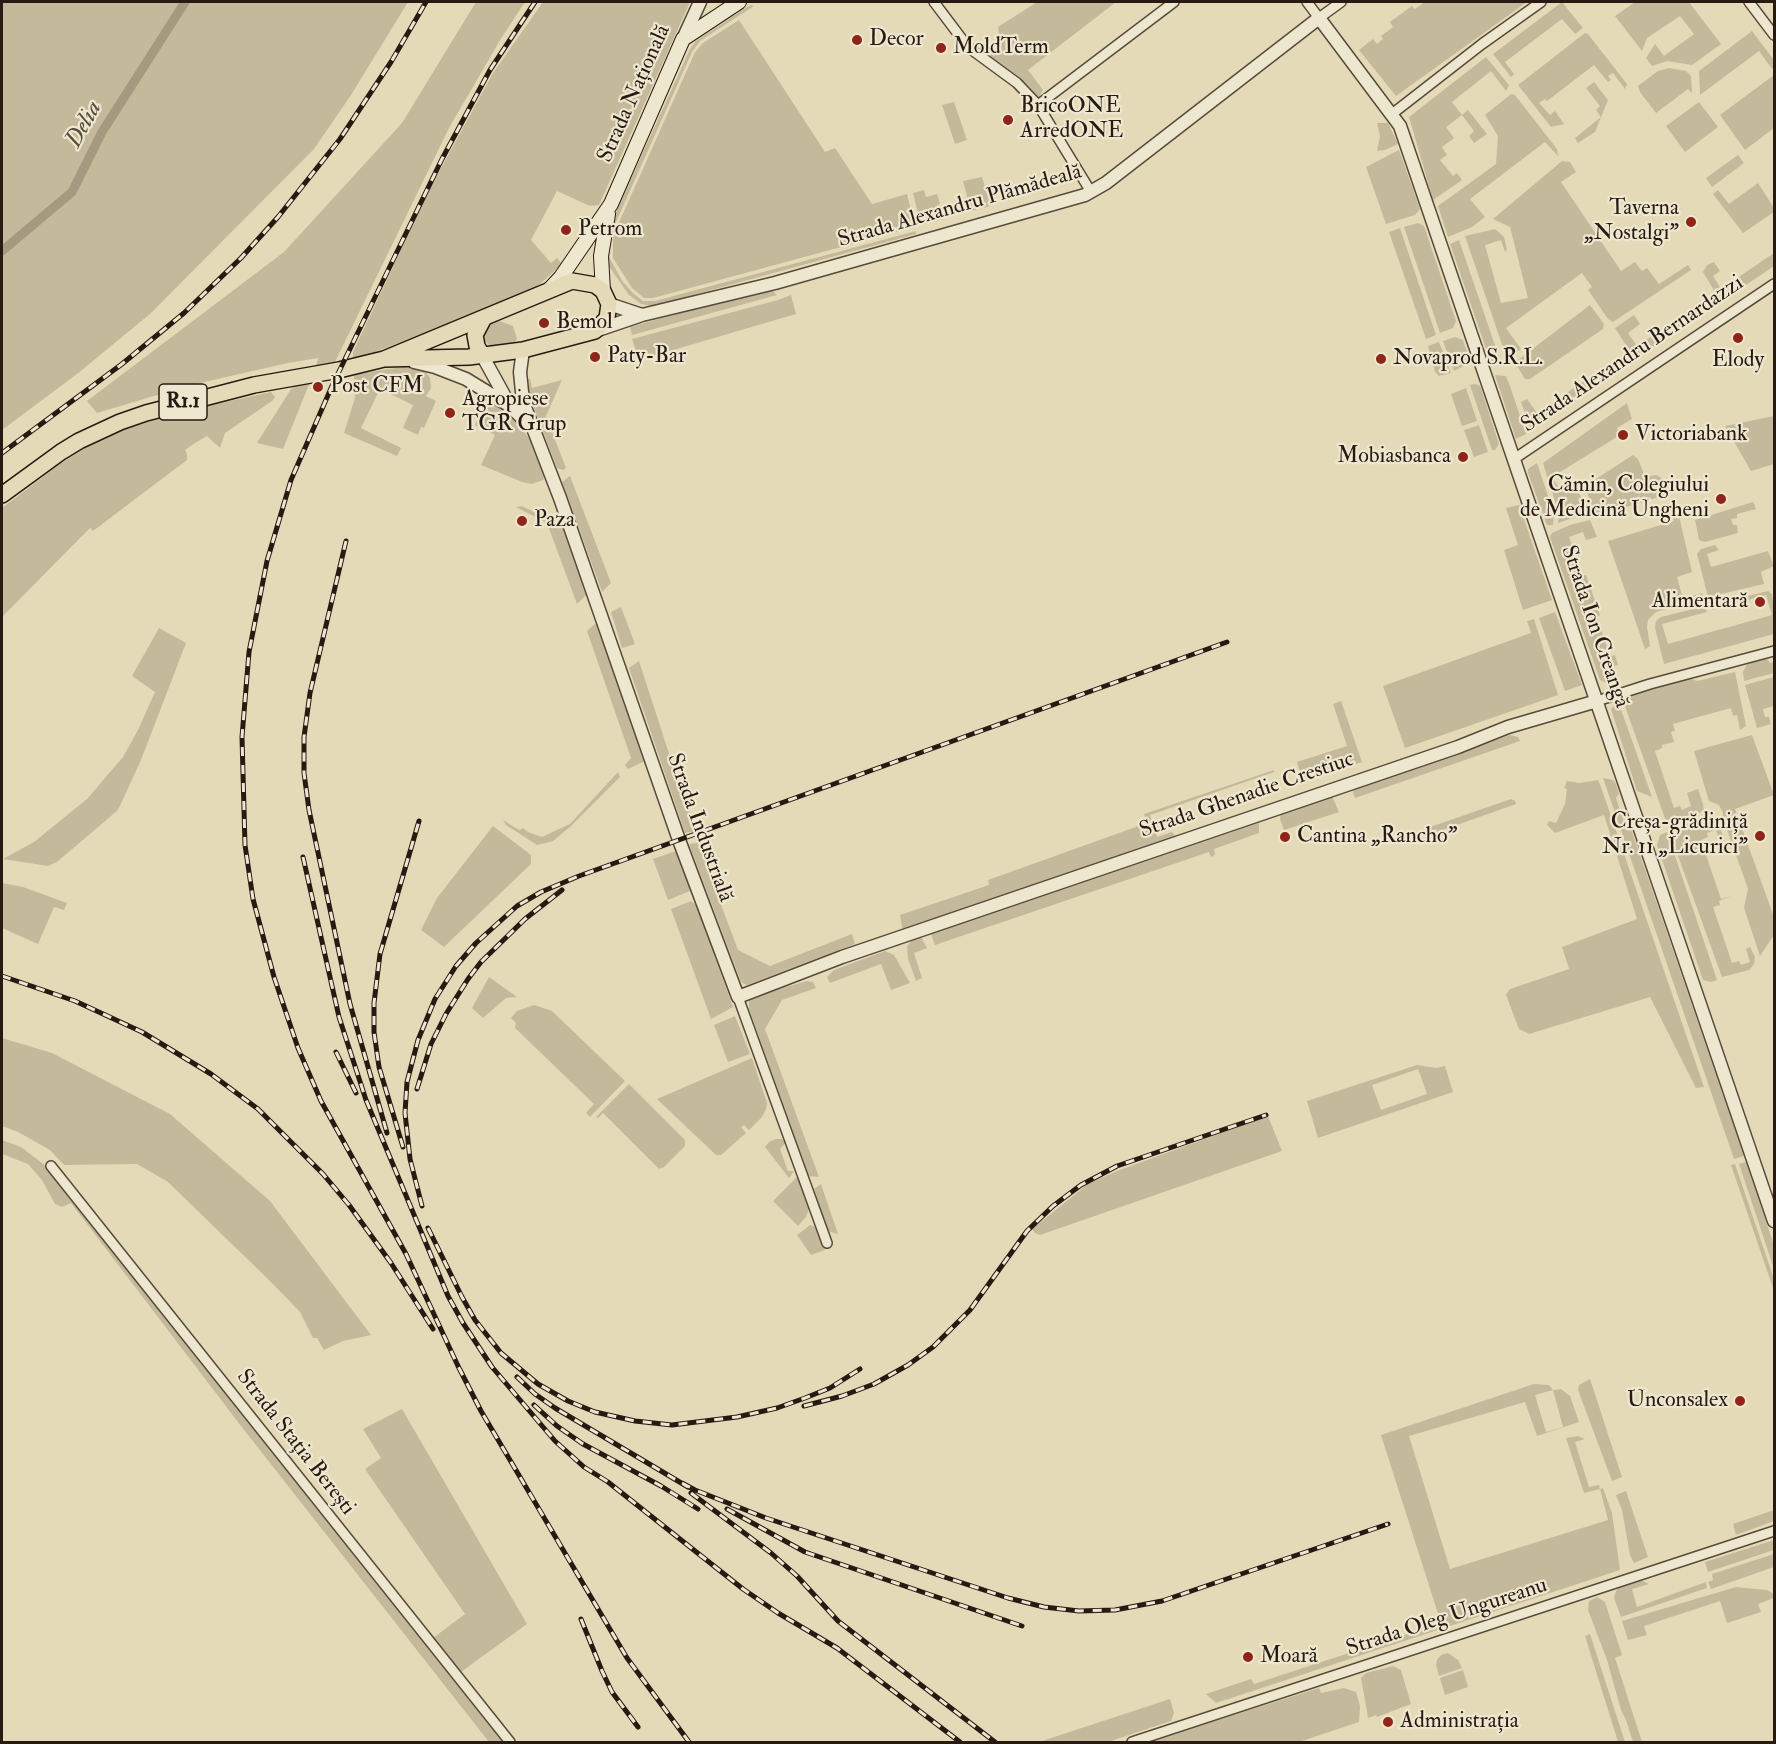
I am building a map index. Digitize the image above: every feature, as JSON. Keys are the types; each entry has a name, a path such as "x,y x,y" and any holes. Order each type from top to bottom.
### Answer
{"main road":[{"path":"683,39 739,2"},
{"name":"Strada Națională","path":"384,358 482,356 523,350 595,332 607,318 601,255 604,227 611,204 683,39"},
{"name":"Strada Națională","path":"547,292 561,277 611,204"},
{"name":"Strada Națională","path":"2,495 61,452 120,422 155,410 224,392 339,370 384,358 572,281 595,285 606,298"},
{"path":"482,356 475,335 484,318"}],"street":[{"name":"Strada Națională","path":"683,39 700,2"},
{"path":"934,2 968,47 1017,83 1038,105 1091,192"},
{"path":"1038,105 1174,2"},
{"name":"Strada Ion Creangă","path":"1307,2 1400,126 1774,1221"},
{"name":"Strada Alexandru Plămădeală","path":"595,332 642,315 775,283 1047,207 1091,192 1106,183 1341,2"},
{"path":"1392,114 1475,49 1541,2"},
{"path":"1749,2 1774,35"},
{"name":"Strada Alexandru Bernardazzi","path":"1514,459 1774,284"},
{"path":"606,298 642,315"},
{"name":"Strada Industrială","path":"523,350 520,372 522,402 561,498 680,840 827,1243"},
{"name":"Strada Industrială","path":"482,356 510,406"},
{"name":"Strada Industrială","path":"384,358 420,363 452,373 510,406 532,428"},
{"name":"Strada Ghenadie Crestiuc","path":"738,997 842,957 1458,747 1508,727 1650,684 1774,651"},
{"name":"Strada Stația Berești","path":"51,1167 510,1743"},
{"name":"Strada Oleg Ungureanu","path":"1132,1743 1774,1532"}],"shaded area":[{"path":"2,2 408,2 351,95 314,149 150,314 77,374 2,430"},
{"path":"476,2 525,2 449,128 335,362 316,366 318,358 288,363 191,385 97,413 87,401 284,252 402,123"},
{"path":"543,2 690,2 599,205 590,206 557,191 531,240 551,263 557,258 562,264 539,285 522,296 372,353 353,358 353,352 429,190 493,73"},
{"path":"1037,2 1116,2 1028,70 1043,90 1039,97 1027,84 988,57 996,50 1000,40 998,27"},
{"path":"1425,2 1527,2 1396,96 1359,50 1373,39 1377,44 1383,39 1381,36 1393,27 1390,22 1412,6 1415,9"},
{"path":"1562,2 1583,28 1575,34 1562,19 1505,62 1514,74 1511,77 1493,54"},
{"path":"1635,2 1689,2 1721,44 1692,65 1667,61 1652,66 1646,58 1655,44 1664,56 1694,34 1680,16 1647,38 1642,51 1615,16"},
{"path":"750,5 754,6 700,41 692,52 612,231 609,257 623,282 643,301 655,301 916,231 916,234 653,306 641,304 629,295 605,258 610,225 690,49 696,41"},
{"path":"739,20 825,152 835,148 872,204 907,194 915,227 653,298 644,298 632,288 613,258 613,236 695,52 703,43"},
{"path":"1752,31 1774,60 1772,69 1759,51 1700,95 1699,71"},
{"path":"1585,33 1627,84 1625,89 1613,73 1608,76 1611,80 1608,82 1594,65 1547,101 1545,99 1539,103 1550,115 1555,111 1564,124 1551,127 1518,85"},
{"path":"1486,57 1509,85 1506,91 1491,71 1452,102 1462,115 1446,127 1454,138 1442,147 1447,155 1440,160 1453,176 1457,173 1462,180 1433,200 1409,117"},
{"path":"1669,68 1686,71 1691,76 1692,93 1688,89 1656,113 1638,86 1658,71"},
{"path":"1774,75 1774,128 1745,150 1720,115"},
{"path":"1594,82 1608,100 1595,132 1578,143 1575,138 1601,117 1596,110 1600,106 1586,88"},
{"path":"1511,94 1515,95 1557,149 1558,156 1545,142 1470,199 1485,217 1472,227 1448,237 1438,206 1496,164 1498,136 1485,115"},
{"path":"954,102 967,140 955,144 942,105"},
{"path":"1699,102 1718,127 1685,152 1666,126"},
{"path":"1468,110 1487,134 1474,143 1469,136 1474,131 1462,115"},
{"path":"1377,123 1388,123 1398,144 1377,151 1380,136"},
{"path":"1399,150 1420,209 1415,215 1386,224 1366,167"},
{"path":"1738,155 1744,163 1712,187 1706,178"},
{"path":"1562,161 1570,162 1576,172 1561,182 1621,271 1635,262 1642,271 1647,268 1659,284 1688,265 1691,270 1613,322 1608,319 1588,290 1592,287 1582,273 1506,328 1521,349 1507,359 1465,236 1495,229 1504,237 1507,249 1505,252 1501,240 1485,245 1501,303 1528,298 1510,227 1493,219"},
{"path":"982,177 991,206 971,211 963,181"},
{"path":"1758,183 1774,208 1774,212 1743,233 1713,194 1718,190 1729,204"},
{"path":"924,190 926,197 937,194 940,204 937,205 944,219 921,225 913,193"},
{"path":"1418,223 1424,226 1456,321 1453,328 1440,333 1404,227"},
{"path":"1400,228 1436,335 1426,339 1389,232"},
{"path":"1459,240 1501,363 1492,366 1450,244"},
{"path":"1774,253 1774,266 1721,302 1703,272 1707,265 1714,262 1720,271 1713,276 1721,289"},
{"path":"767,289 777,295 632,335 630,327"},
{"path":"791,295 796,314 639,360 632,339"},
{"path":"1702,302 1707,310 1635,359 1615,328 1634,315 1640,324 1628,333 1637,346"},
{"path":"1590,305 1604,324 1603,329 1530,379 1525,379 1517,366 1518,360"},
{"path":"497,320 513,326 517,339 514,343 494,348 485,341 484,331 487,325"},
{"path":"1455,337 1463,340 1469,358 1462,367 1454,371 1443,341"},
{"path":"1439,342 1451,373 1439,376 1435,372 1428,346"},
{"path":"1618,358 1625,368 1531,430 1521,402 1527,399 1537,413"},
{"path":"403,367 421,368 430,378 431,388 426,396 436,401 424,428 421,427 418,435 403,428 413,405 380,389 361,428 401,448 397,456 344,433 355,398 354,374"},
{"path":"1495,375 1506,376 1526,434 1516,439"},
{"path":"526,379 530,379 532,388 562,380 546,416 566,468 563,470 557,468 531,400"},
{"path":"310,382 283,449 257,443 291,389"},
{"path":"1474,384 1481,388 1499,444 1495,450 1492,450 1470,385"},
{"path":"1466,388 1477,421 1462,426 1451,394"},
{"path":"271,392 275,397 272,401 225,433 220,448 207,436 195,443 185,450 187,460 93,531 90,528 2,617 2,508 60,464 95,442 126,428 197,408"},
{"path":"490,401 519,424 533,444 545,476 543,480 532,484 522,482 481,465 495,435 475,425 485,403"},
{"path":"1627,403 1632,419 1617,428 1620,435 1552,477 1560,490 1566,487 1570,492 1578,491 1586,509 1581,515 1558,523 1559,514 1543,463"},
{"path":"1774,416 1774,464 1751,471 1725,426"},
{"path":"1479,425 1488,452 1474,457 1464,430"},
{"path":"1633,455 1638,459 1645,477 1656,475 1670,483 1672,493 1597,516 1585,486"},
{"path":"1537,463 1554,514 1553,525 1547,525 1528,473 1528,469"},
{"path":"570,476 611,583 602,592 562,482"},
{"path":"1753,502 1756,509 1737,514 1737,518 1731,519 1733,525 1737,525 1738,533 1705,542 1699,540 1695,520"},
{"path":"1676,503 1692,572 1677,577 1683,599 1702,593 1704,599 1656,612 1648,620 1650,646 1645,649 1608,541 1674,521 1669,505"},
{"path":"1519,505 1552,600 1523,610 1504,550 1518,545 1506,508"},
{"path":"522,506 563,527 586,595 577,604 547,523 516,507"},
{"path":"1590,520 1597,537 1586,540 1583,532 1569,537 1600,615 1597,617 1610,656 1615,655 1618,665 1610,667 1614,680 1607,683 1600,680 1550,537 1552,533 1570,525"},
{"path":"1715,545 1719,550 1707,554 1711,567 1768,551 1774,566 1761,572 1764,584 1708,597 1697,554 1701,549"},
{"path":"1768,591 1772,594 1774,608 1774,634 1664,664 1655,628 1656,621 1661,617 1705,606 1707,612 1662,624 1668,644 1772,615 1766,595 1712,610 1711,605"},
{"path":"621,607 635,644 622,648 611,612"},
{"path":"1555,612 1582,685 1565,691 1539,618"},
{"path":"1534,619 1558,695 1405,748 1383,686 1531,633 1527,621"},
{"path":"596,623 645,761 628,769 625,765 631,758 587,631"},
{"path":"159,628 186,643 141,760 118,810 57,862 48,866 3,859 34,842 87,799 123,757 155,692 132,676"},
{"path":"1767,659 1770,663 1774,662 1774,673 1744,681 1743,672 1747,664"},
{"path":"639,661 697,831 685,833 629,668"},
{"path":"1735,672 1746,726 1740,730 1737,715 1733,716 1731,708 1673,724 1675,731 1671,732 1674,742 1662,745 1662,748 1655,751 1674,808 1680,806 1682,810 1691,806 1687,793 1698,789 1703,804 1704,811 1667,824 1622,698 1689,678 1697,681"},
{"path":"1774,677 1774,706 1763,709 1765,717 1769,717 1771,724 1757,728 1745,685"},
{"path":"1341,701 1362,762 1303,782 1297,762 1347,746 1333,704"},
{"path":"1618,701 1652,797 1637,791 1611,709"},
{"path":"1510,735 1518,737 1520,741 1355,798 1354,789"},
{"path":"1752,735 1774,795 1735,809 1774,917 1774,935 1760,956 1744,908 1748,889 1723,813 1719,805 1709,801 1694,751"},
{"path":"1274,770 1274,772 1150,815 1157,837 1172,832 1175,836 905,931 902,927 900,915 989,885 988,880 1147,823 1144,814"},
{"path":"618,772 620,777 553,841 537,845 506,825 503,820 520,830 523,828 542,837 570,824"},
{"path":"1603,778 1613,780 1616,784 1619,794 1616,798 1624,822 1629,823 1744,1156 1734,1159"},
{"path":"1598,780 1704,1087 1696,1088 1650,997 1529,1034 1519,1029 1506,995 1510,989 1569,969 1562,947 1637,919 1604,815 1555,833 1547,825 1549,821 1556,823 1565,804 1567,789 1564,788 1567,781 1579,783"},
{"path":"1332,796 1339,812 1284,830 1280,819 1281,814"},
{"path":"1511,799 1516,804 1437,832 1436,829 1431,831 1430,827"},
{"path":"1712,815 1718,820 1724,841 1720,842 1716,830 1707,833 1708,837 1701,840 1721,899 1731,896 1719,901 1720,905 1713,907 1732,963 1739,961 1741,965 1750,962 1746,949 1750,947 1755,957 1754,964 1749,970 1722,977 1669,831"},
{"path":"1259,823 1259,833 1214,849 1215,855 1211,857 1209,852 935,945 931,934"},
{"path":"493,826 531,855 531,864 444,947 421,930 437,898"},
{"path":"1667,832 1717,980 1711,982 1703,980 1657,845 1660,835"},
{"path":"698,843 738,950 770,966 852,934 855,944 747,985 741,982 689,844"},
{"path":"676,851 690,891 668,900 653,859"},
{"path":"2,883 23,887 67,903 64,910 54,907 38,944 2,928"},
{"path":"691,901 696,905 733,1007 711,1019 671,909"},
{"path":"921,937 927,948 914,953 922,978 916,981 908,959 907,946 912,940"},
{"path":"885,951 894,955 910,983 891,990 881,964 830,983 827,977 834,970"},
{"path":"489,977 517,997 506,998 483,1018 472,1008"},
{"path":"807,981 813,982 816,988 782,1000 765,1029 819,1177 809,1176 749,1009 749,1001 754,996"},
{"path":"534,1005 552,1011 625,1081 590,1117 586,1113 594,1104 515,1028 516,1023 511,1018 517,1011"},
{"path":"735,1016 750,1054 728,1062 714,1025"},
{"path":"2,1038 52,1053 170,1114 270,1201 371,1335 343,1341 324,1350 317,1338 313,1338 300,1312 168,1182 137,1164 64,1165 50,1150 2,1126"},
{"path":"752,1058 767,1103 766,1109 762,1117 749,1130 744,1125 741,1127 746,1133 721,1155 716,1155 657,1099"},
{"path":"1417,1065 1436,1068 1445,1066 1453,1092 1318,1138 1307,1101","holes":["1418,1069 1427,1094 1381,1110 1372,1085"]},
{"path":"629,1084 685,1140 685,1146 664,1167 659,1169 603,1113 598,1118 596,1117"},
{"path":"1268,1116 1282,1151 1040,1235 1032,1229 1088,1184 1117,1171"},
{"path":"776,1139 786,1142 780,1149 788,1171 794,1171 789,1178 765,1147"},
{"path":"2,1140 21,1147 64,1184 231,1401 503,1742 489,1742 241,1426 71,1203 62,1207 55,1204 42,1180 28,1164 2,1154"},
{"path":"1746,1162 1774,1245 1774,1269 1739,1164"},
{"path":"1735,1164 1774,1279 1774,1291 1731,1165"},
{"path":"799,1175 809,1209 806,1217 798,1226 773,1201"},
{"path":"821,1184 838,1234 828,1231 814,1189"},
{"path":"810,1225 816,1227 825,1250 811,1255 797,1235"},
{"path":"1590,1379 1622,1477 1612,1481 1578,1390 1579,1385"},
{"path":"1534,1384 1549,1385 1553,1390 1561,1389 1570,1396 1579,1422 1537,1436 1525,1402 1409,1436 1450,1569 1608,1520 1600,1489 1603,1488 1612,1513 1620,1570 1216,1703 1206,1694 1251,1679 1254,1684 1441,1623 1381,1435","holes":["1553,1390 1563,1427 1546,1432 1535,1395"]},
{"path":"402,1409 527,1624 461,1672 433,1638 465,1614 365,1469 381,1458 363,1429"},
{"path":"1578,1436 1585,1439 1575,1442 1589,1487 1599,1485 1600,1489 1584,1493 1566,1438"},
{"path":"1626,1491 1648,1557 1634,1563 1630,1555 1622,1510 1616,1495"},
{"path":"1774,1510 1774,1521 1736,1535 1733,1524"},
{"path":"1774,1540 1774,1550 1708,1572 1705,1562"},
{"path":"1774,1554 1774,1567 1711,1589 1708,1582 1713,1580 1712,1574"},
{"path":"1641,1580 1649,1584 1632,1589 1637,1607 1706,1582 1707,1588 1621,1617 1614,1598 1616,1591 1618,1588"},
{"path":"1736,1587 1767,1590 1774,1594 1774,1598 1758,1604 1761,1612 1727,1623 1720,1601 1644,1626 1647,1635 1628,1640 1622,1621"},
{"path":"1597,1597 1605,1602 1622,1655 1615,1658 1642,1742 1633,1742 1607,1660 1588,1610 1589,1601"},
{"path":"1590,1634 1625,1742 1618,1742 1585,1636"},
{"path":"1448,1653 1458,1660 1462,1668 1439,1676 1437,1660 1441,1655"},
{"path":"1393,1666 1401,1670 1411,1704 1377,1717 1376,1715 1368,1718 1361,1678 1366,1673"},
{"path":"1463,1670 1468,1687 1445,1695 1440,1678"},
{"path":"1319,1688 1321,1693 1344,1688 1356,1692 1360,1706 1359,1722 1299,1742 1148,1742"},
{"path":"1170,1699 1174,1713 1171,1721 1108,1742 1039,1742"}],"waterway":[{"name":"Delia","path":"2,251 72,192 102,132 185,2"}],"railway":[{"path":"2,453 122,364 184,313 241,258 278,217 340,139 391,62 426,2"},
{"path":"535,2 490,70 442,159 332,386 291,480 267,561 249,652 242,737 245,845 253,899 274,977 298,1048 321,1101 406,1254 481,1411 627,1658 689,1742"},
{"path":"346,541 310,693 304,737 304,773 309,810 350,1004 387,1133"},
{"path":"422,1206 410,1159 405,1113 407,1082 418,1040 435,999 456,966 476,943 517,906 541,892 579,876 1227,642"},
{"path":"403,1147 379,1067 374,1032 374,1003 380,954 419,821"},
{"path":"303,857 339,1017 366,1100 448,1296 492,1367 555,1441 584,1467 608,1482 743,1589 837,1648 960,1742"},
{"path":"417,1089 431,1044 446,1014 468,979 481,962 525,919 562,890"},
{"path":"2,976 75,1001 142,1032 211,1074 258,1109 323,1174 349,1205 391,1263 433,1329"},
{"path":"336,1052 356,1093"},
{"path":"804,1406 842,1396 874,1384 908,1365 933,1347 970,1310 1027,1231 1053,1206 1081,1185 1117,1166 1266,1115"},
{"path":"428,1228 475,1320 501,1353 538,1384 568,1401 595,1412 635,1421 672,1425 737,1417 777,1408 805,1398 830,1388 860,1369"},
{"path":"517,1377 555,1408 688,1487"},
{"path":"534,1405 557,1426 583,1444 661,1486 698,1509"},
{"path":"682,1483 766,1518 1008,1598 1044,1607 1079,1611 1115,1610 1162,1601 1388,1524"},
{"path":"691,1493 771,1553 797,1576 838,1621 995,1742"},
{"path":"727,1509 805,1552 1022,1626"},
{"path":"581,1619 612,1692 638,1727"}],"place":[{"name":"Decor","path":"857,40"},
{"name":"MoldTerm","path":"941,48"},
{"name":"BricoONE ArredONE","path":"1008,120"},
{"name":"Taverna „Nostalgi”","path":"1691,222"},
{"name":"Petrom","path":"566,230"},
{"name":"Bemol","path":"544,323"},
{"name":"Elody","path":"1738,338"},
{"name":"Paty-Bar","path":"595,357"},
{"name":"Novaprod S.R.L.","path":"1381,359"},
{"name":"Post CFM","path":"318,387"},
{"name":"Agropiese TGR Grup","path":"450,413"},
{"name":"Victoriabank","path":"1623,435"},
{"name":"Mobiasbanca","path":"1463,457"},
{"name":"Cămin, Colegiului de Medicină Ungheni","path":"1721,499"},
{"name":"Paza","path":"522,521"},
{"name":"Alimentară","path":"1760,602"},
{"name":"Creșa-grădiniță Nr. 11 „Licurici”","path":"1760,836"},
{"name":"Cantina „Rancho”","path":"1285,837"},
{"name":"Unconsalex","path":"1740,1401"},
{"name":"Moară","path":"1248,1657"},
{"name":"Administrația","path":"1388,1722"}]}
